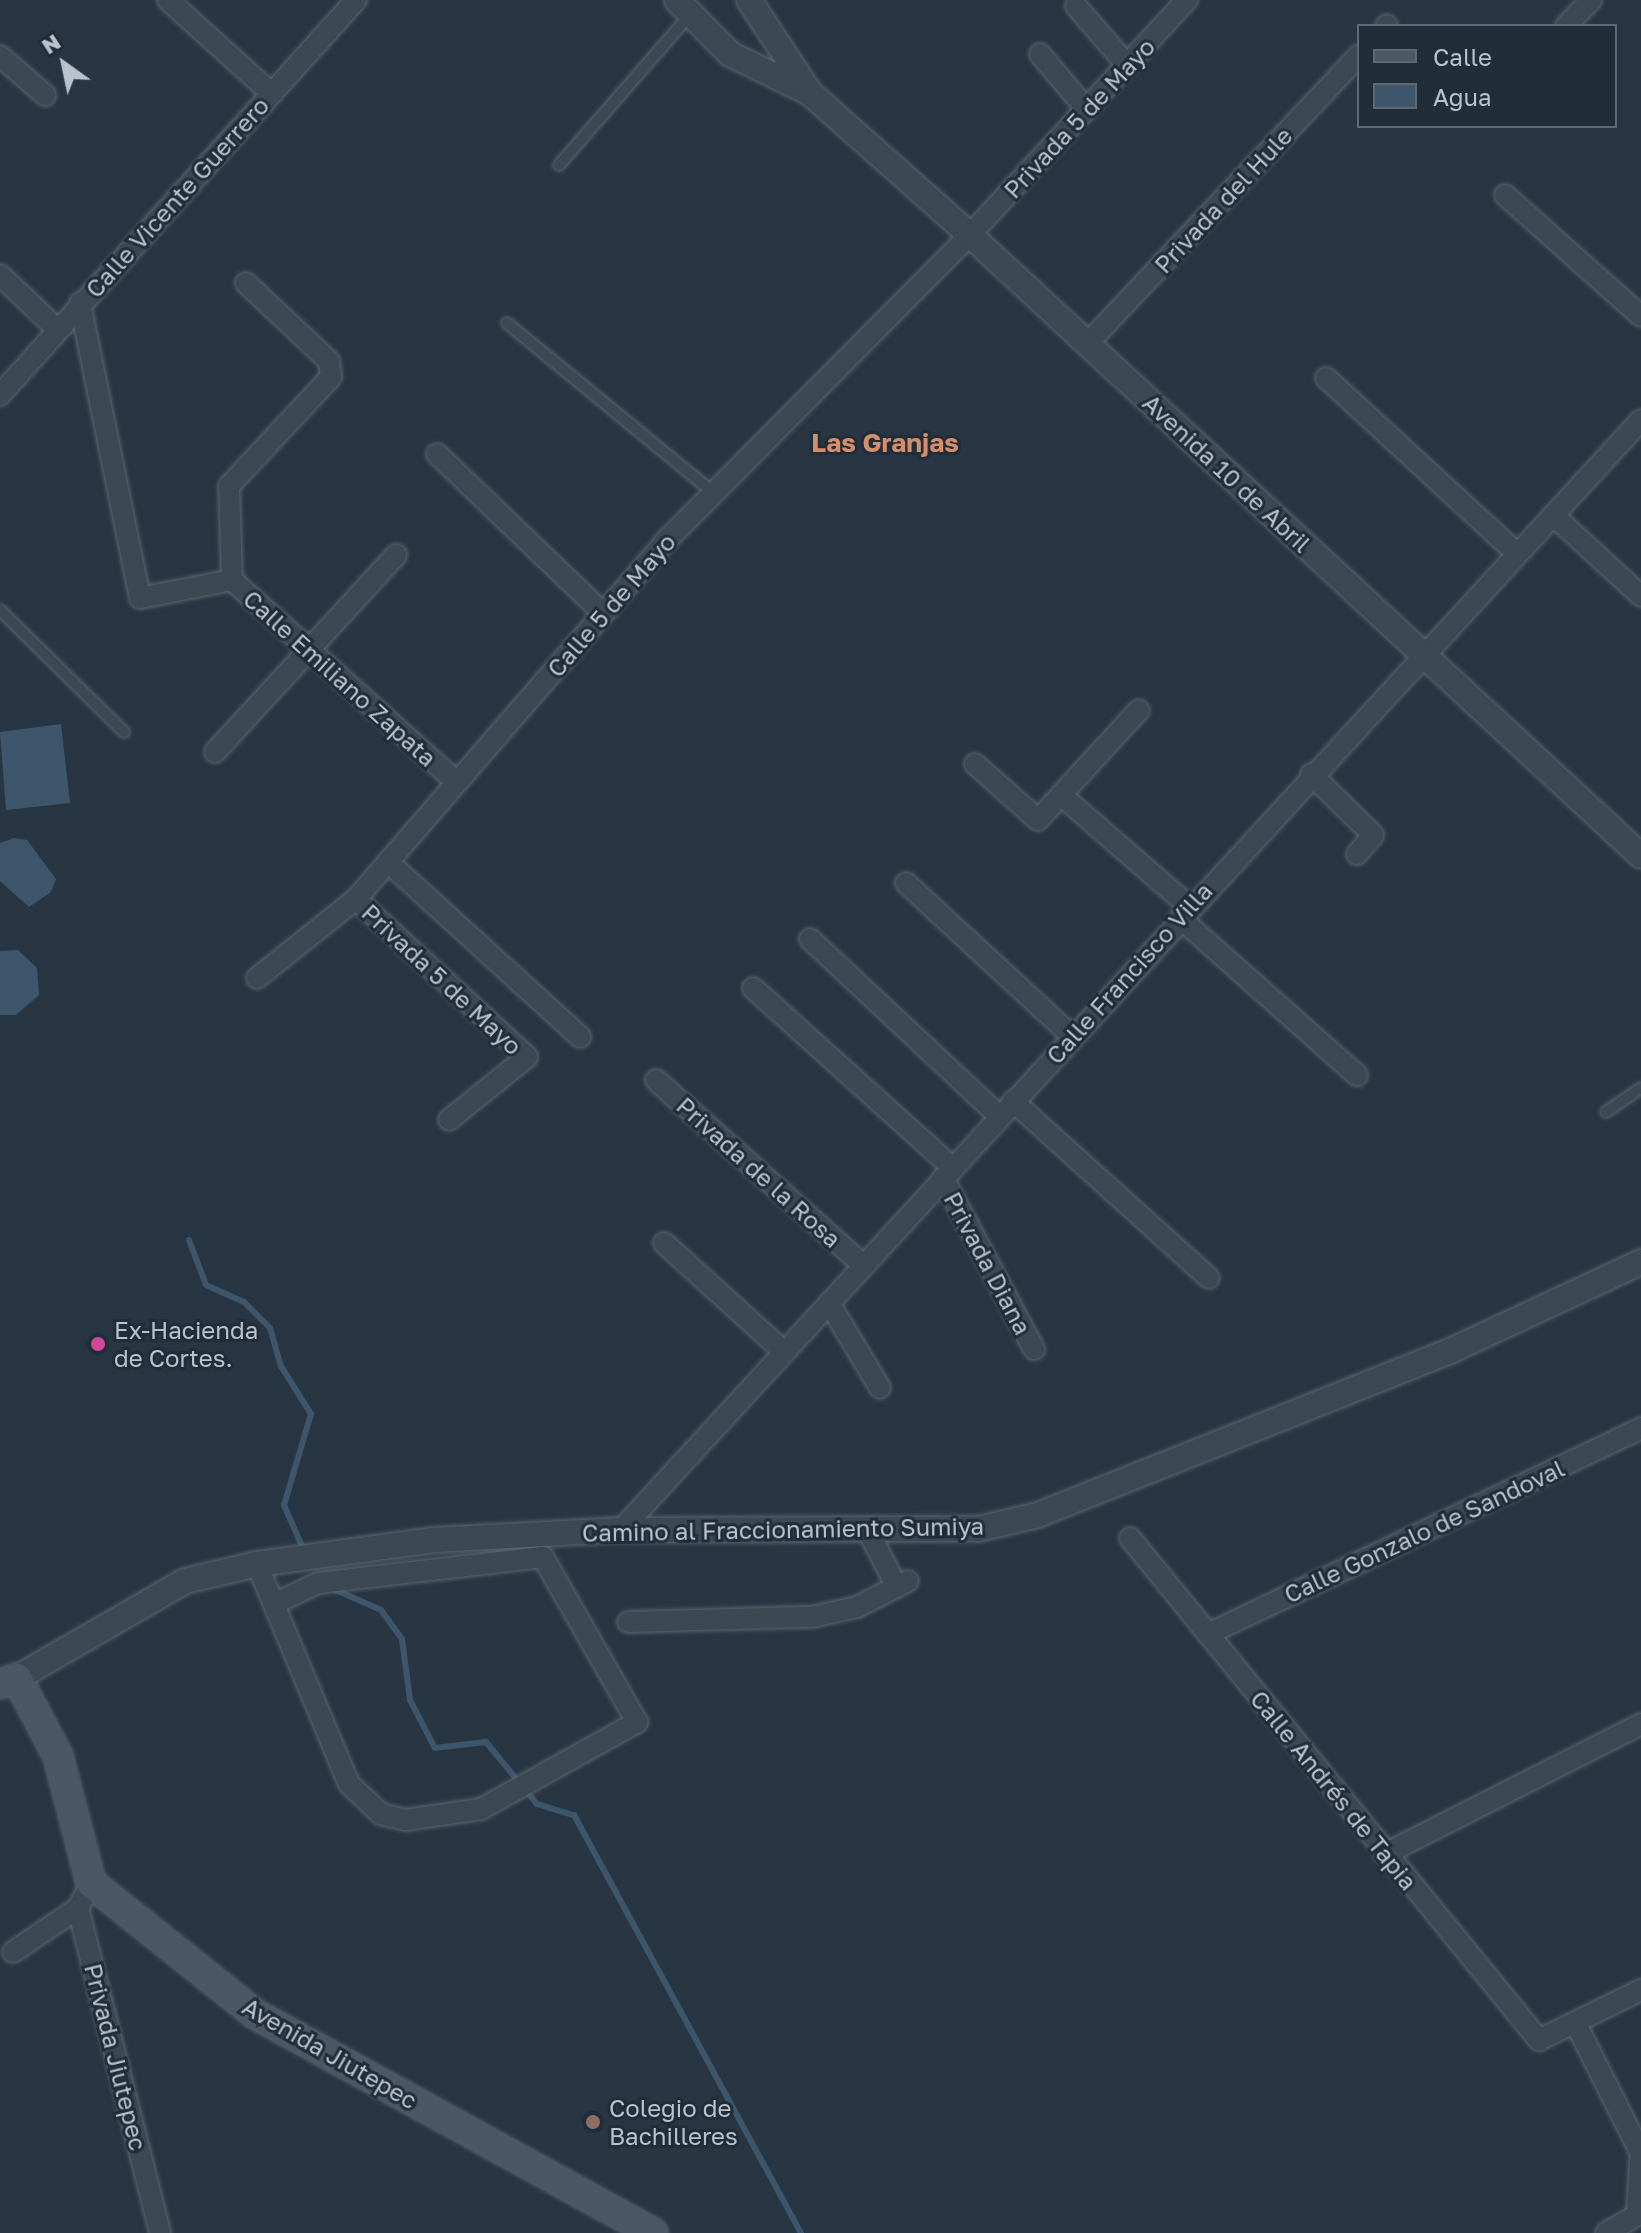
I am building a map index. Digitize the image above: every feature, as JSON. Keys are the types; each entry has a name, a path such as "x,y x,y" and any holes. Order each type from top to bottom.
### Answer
{"main road":[{"path":"8,1681 58,1756 84,1895"},
{"name":"Avenida Jiutepec","path":"84,1895 255,2014 622,2226 653,2233"}],"street":[{"path":"168,0 271,93"},
{"name":"Calle Vicente Guerrero","path":"0,395 356,0"},
{"name":"Privada 5 de Mayo","path":"970,235 1187,0"},
{"path":"1568,24 1591,0"},
{"name":"Avenida 10 de Abril","path":"681,5 730,54 810,93 970,235 1641,856"},
{"path":"1076,6 1127,65"},
{"path":"730,54 752,39 760,7"},
{"name":"Avenida 10 de Abril","path":"760,7 810,93"},
{"path":"1040,54 1087,110"},
{"path":"0,56 45,95"},
{"name":"Privada del Hule","path":"1086,345 1357,57"},
{"path":"1505,195 1641,316"},
{"name":"Calle 5 de Mayo","path":"257,978 356,899 603,613 714,493 970,235"},
{"path":"0,275 57,329"},
{"path":"232,580 229,486 331,377 329,361 246,283"},
{"name":"Calle Emiliano Zapata","path":"80,303 140,598 232,580 456,782"},
{"path":"1326,378 1516,553"},
{"name":"Calle Francisco Villa","path":"621,1530 1422,653 1641,420"},
{"path":"437,454 603,613"},
{"path":"1553,515 1641,596"},
{"path":"215,752 396,555"},
{"path":"975,764 1038,820 1139,710"},
{"path":"1311,774 1373,835 1357,854"},
{"path":"1061,795 1357,1075"},
{"name":"Privada 5 de Mayo","path":"388,862 580,1037"},
{"path":"906,883 1072,1036"},
{"name":"Privada 5 de Mayo","path":"356,899 527,1057 449,1120"},
{"path":"810,939 1209,1278"},
{"path":"753,988 948,1173"},
{"name":"Privada de la Rosa","path":"656,1080 863,1265"},
{"name":"Privada Diana","path":"948,1173 1034,1349"},
{"path":"664,1243 784,1352"},
{"name":"Camino al Fraccionamiento Sumiya","path":"8,1681 185,1581 257,1564 434,1540 621,1530 978,1529 1038,1515 1450,1351 1641,1262"},
{"path":"829,1303 880,1388"},
{"name":"Calle Gonzalo de Sandoval","path":"1208,1634 1641,1428"},
{"path":"628,1622 812,1617 902,1584 868,1531"},
{"name":"Calle Andrés de Tapia","path":"1130,1538 1539,2040 1575,2022"},
{"path":"257,1564 349,1784 381,1814 405,1820 481,1809 637,1722 543,1557 318,1583 274,1604"},
{"path":"1385,1854 1641,1724"},
{"path":"13,1952 84,1895"},
{"name":"Privada Jiutepec","path":"84,1895 160,2233"},
{"path":"1606,2233 1637,2215 1640,2147 1575,2022 1641,1990"}],"lane":[{"path":"559,165 681,5"},
{"path":"507,323 714,493"},
{"path":"0,610 124,732"},
{"path":"1606,1112 1641,1088"}],"water":[{"path":"61,724 70,803 6,810 0,732"},
{"path":"14,838 27,840 56,879 51,892 29,907 0,881 0,843"},
{"path":"18,950 37,968 39,995 16,1015 0,1015 0,951"}],"waterway":[{"path":"189,1240 206,1285 244,1302 270,1328 281,1366 311,1414 284,1505 304,1551"},
{"path":"329,1587 381,1610 402,1639 410,1700 435,1748 486,1742 537,1804 574,1815 801,2233"}],"place":[{"name":"Ex-Hacienda de Cortes.","path":"98,1344"},
{"name":"Colegio de Bachilleres","path":"593,2122"}],"district":[{"name":"Las Granjas","path":"885,443"}]}
